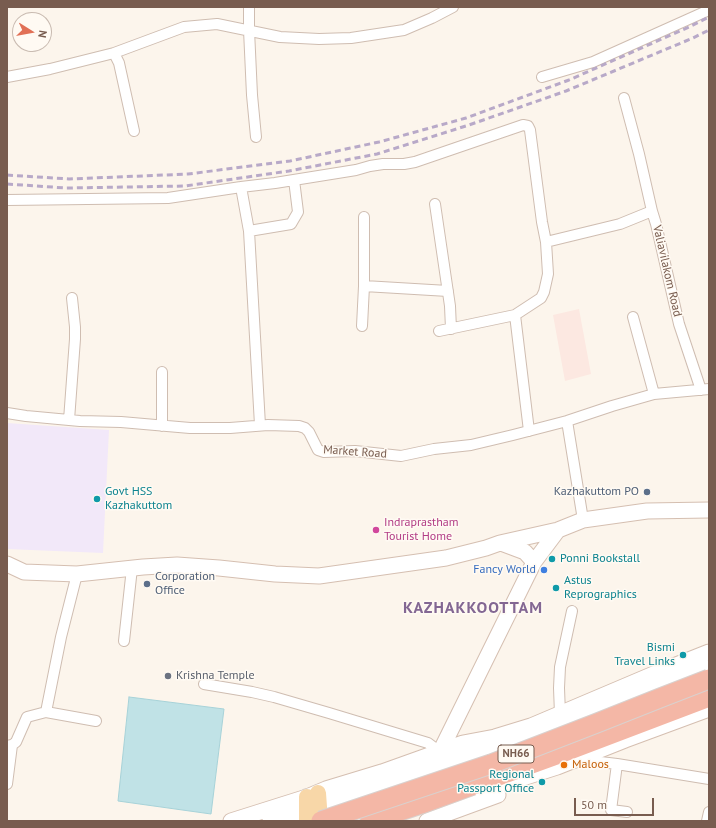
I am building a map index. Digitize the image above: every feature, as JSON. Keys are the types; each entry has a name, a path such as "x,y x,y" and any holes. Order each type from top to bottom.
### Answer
{"highway":[{"name":"NH66","path":"314,810 491,764 709,679"},
{"name":"NH66","path":"369,821 421,804 559,754 709,697"}],"main road":[{"path":"7,564 24,572 77,574 177,565 275,574 319,576 446,558 500,543 558,530 583,520 647,511 709,510"},
{"path":"440,752 534,562 558,530"},
{"path":"500,543 525,552 534,562"},
{"path":"360,785 382,772 463,743 495,737 531,726 709,652"},
{"path":"270,821 314,810 326,789 360,785 510,745 709,668"},
{"path":"395,821 422,810 557,767 709,709"},
{"path":"427,821 557,775 709,716"},
{"path":"360,785 369,821"},
{"path":"231,821 314,810"}],"street":[{"path":"249,7 252,95 256,137"},
{"path":"7,77 50,69 114,53 184,27 217,24 280,37 319,40 351,38 404,30 453,7"},
{"path":"542,77 593,62 709,10"},
{"path":"114,53 119,63 134,131"},
{"path":"624,98 652,211"},
{"path":"7,200 168,198 294,180 383,164 404,164 415,162 523,124 528,126 530,130 546,242 548,274 544,292 541,298 514,315 439,331"},
{"path":"249,231 291,224 298,212 294,180"},
{"path":"241,187 249,231 260,425"},
{"path":"435,204 450,306 451,329"},
{"name":"Valiavilakom Road","path":"546,242 620,224 652,211 679,324 705,389"},
{"path":"362,326 364,286 364,217"},
{"path":"364,286 448,291"},
{"path":"69,420 75,338 72,298"},
{"path":"514,315 529,431"},
{"path":"633,317 654,394"},
{"path":"162,372 162,426"},
{"name":"Market Road","path":"7,413 80,421 121,422 190,428 230,428 268,424 299,426 305,428 309,432 318,450 324,452 355,451 401,456 434,449 471,445 529,431 654,394 705,389"},
{"path":"567,421 583,520"},
{"path":"124,641 132,568"},
{"path":"46,712 61,637 77,574"},
{"path":"560,714 560,667 572,611"},
{"path":"204,684 274,697 428,743 440,752"},
{"path":"7,784 10,746 16,742 27,717 46,712 96,722"},
{"path":"592,761 709,779"},
{"path":"617,764 611,810 627,812"},
{"path":"707,821 709,812"}],"shaded area":[{"path":"579,309 591,374 565,381 553,315"},
{"path":"7,423 109,430 103,553 7,549"}],"water":[{"path":"129,697 224,709 211,814 118,801"}],"railway":[{"path":"7,175 69,179 188,174 290,161 379,142 466,118 569,80 709,17"},
{"path":"7,184 66,188 185,186 289,171 377,154 469,125 566,91 709,30"}],"place":[{"name":"Kazhakuttom PO","path":"647,492"},
{"name":"Govt HSS Kazhakuttom","path":"97,499"},
{"name":"Indraprastham Tourist Home","path":"376,530"},
{"name":"Ponni Bookstall","path":"552,559"},
{"name":"Fancy World","path":"544,570"},
{"name":"Corporation Office","path":"147,584"},
{"name":"Astus Reprographics","path":"556,588"},
{"name":"Bismi Travel Links","path":"683,655"},
{"name":"Krishna Temple","path":"168,676"},
{"name":"Maloos","path":"564,765"},
{"name":"Regional Passport Office","path":"542,782"}],"district":[{"name":"KAZHAKKOOTTAM","path":"473,608"}]}
